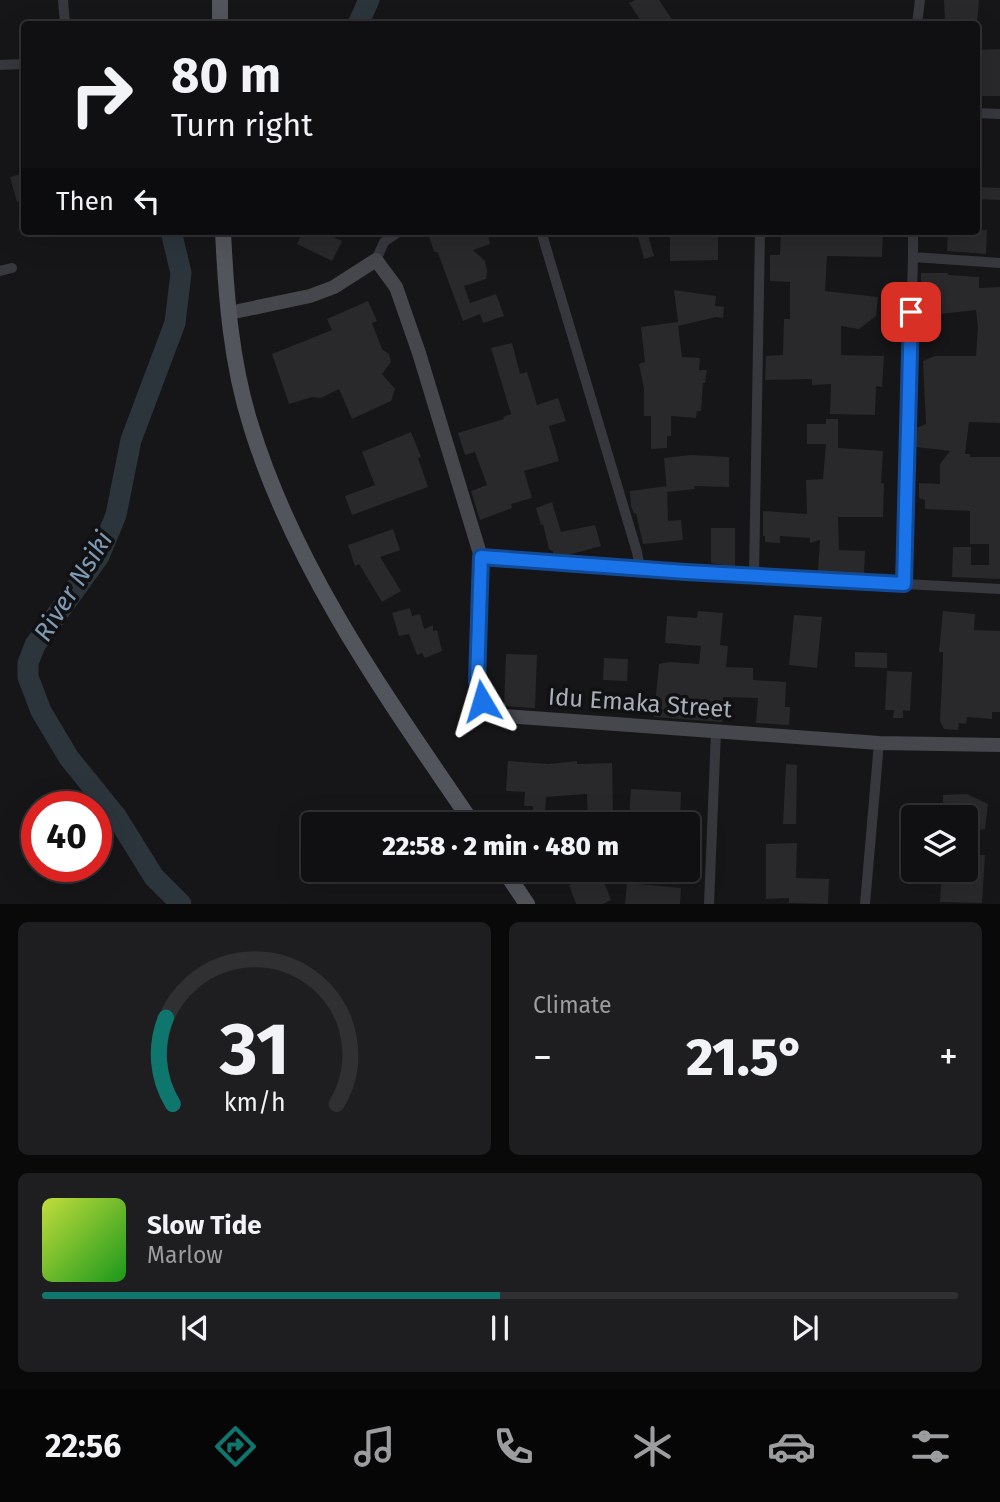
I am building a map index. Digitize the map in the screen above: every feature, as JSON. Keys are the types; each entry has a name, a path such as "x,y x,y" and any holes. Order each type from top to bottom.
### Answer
{"main road":[{"path":"220,0 220,21"},
{"path":"223,235 229,313 250,423 265,471 311,572 382,690 465,812"},
{"path":"512,882 527,904"}],"street":[{"path":"62,0 65,21"},
{"path":"917,21 919,0"},
{"path":"0,65 21,64"},
{"path":"980,113 1000,114"},
{"path":"229,313 310,296 334,287 376,260 384,242 394,235"},
{"path":"542,235 640,569"},
{"path":"754,576 760,235"},
{"path":"904,584 913,235"},
{"path":"913,257 1000,263"},
{"name":"Idu Emaka Street","path":"376,260 396,287 419,353 481,557 477,681 487,709 506,716 879,743 1000,746"},
{"path":"0,271 12,268"},
{"path":"481,557 640,569 1000,589"},
{"path":"709,904 716,731"},
{"path":"865,904 879,743"}],"building":[{"path":"635,0 659,0 673,21 641,21 629,3"},
{"path":"944,0 979,0 977,21 945,21"},
{"path":"1000,49 1000,96 980,96 980,50"},
{"path":"21,174 21,201 17,202 10,177"},
{"path":"980,187 1000,188 1000,200 980,199"},
{"path":"980,230 987,230 986,254 947,251 948,235 980,235"},
{"path":"301,235 330,235 342,241 332,261 297,244"},
{"path":"428,235 488,235 490,244 473,250 485,261 486,279 464,286 470,303 496,294 504,316 483,323 480,314 463,321 438,253 434,251"},
{"path":"638,235 648,235 654,256 644,259"},
{"path":"670,235 718,235 718,260 670,261"},
{"path":"781,235 883,235 882,257 827,256 825,291 878,297 876,316 859,329 841,326 841,355 884,356 882,387 876,386 875,415 830,414 831,384 812,385 812,379 765,380 766,356 783,355 784,319 790,319 790,282 770,281 770,255 780,255"},
{"path":"921,273 979,277 979,288 1000,287 1000,423 969,422 965,454 970,454 970,457 1000,457 1000,579 952,577 953,547 971,547 971,565 989,565 989,544 970,544 970,511 925,509 925,500 919,498 919,483 940,484 940,464 950,451 916,447 916,428 926,424 923,361 935,356 976,356 978,327 976,310 940,314 940,307 929,307 929,299 921,299"},
{"path":"674,290 716,296 715,306 724,307 723,318 716,317 678,326 682,357 700,358 699,370 707,370 701,411 697,411 696,418 671,416 671,436 667,436 667,448 651,449 651,416 644,416 644,389 639,364 645,362 641,327 678,322"},
{"path":"368,301 377,321 372,323 382,349 389,354 391,362 382,374 395,389 391,401 352,419 339,389 321,398 312,397 289,404 272,354 332,330 327,319"},
{"path":"512,343 520,374 527,372 537,405 558,398 566,421 549,426 559,461 524,471 532,498 511,504 512,508 480,520 471,491 487,485 475,452 465,455 458,433 504,419 503,417 511,414 491,348"},
{"path":"826,419 838,419 838,448 883,451 883,517 838,517 839,550 865,551 864,574 818,571 820,540 810,543 810,538 780,536 780,543 765,542 763,536 763,511 807,514 806,480 823,479 826,444 807,444 807,424 826,424"},
{"path":"411,432 421,457 418,458 428,487 352,515 345,496 375,485 362,452"},
{"path":"691,455 729,457 729,487 694,486 695,489 667,492 664,458"},
{"path":"667,486 668,521 681,520 683,540 643,544 636,513 634,514 631,506 630,491"},
{"path":"552,502 561,532 595,525 601,546 568,555 553,554 536,508"},
{"path":"711,528 735,528 735,567 711,563"},
{"path":"393,529 400,550 380,557 401,591 382,602 359,564 355,566 348,545"},
{"path":"410,608 412,616 420,614 424,629 433,625 433,631 437,630 442,651 425,658 422,653 417,655 409,634 399,636 392,613"},
{"path":"698,611 723,613 720,645 728,646 726,667 753,668 753,680 786,682 785,707 790,707 789,725 756,723 758,698 723,697 722,722 654,717 659,664 699,664 701,646 665,643 667,616 697,618"},
{"path":"943,611 975,614 974,630 1000,631 1000,712 992,712 992,719 967,717 966,724 959,723 958,730 944,729 940,721 943,652 939,652"},
{"path":"794,615 822,617 817,668 789,665"},
{"path":"855,652 887,653 887,668 855,667"},
{"path":"506,654 537,655 535,708 504,706"},
{"path":"604,658 628,659 627,681 603,680"},
{"path":"887,671 912,672 910,711 903,710 903,718 893,718 894,710 885,710"},
{"path":"508,761 549,764 577,761 577,764 612,763 613,812 588,812 587,794 546,797 545,812 533,812 533,806 524,806 525,792 506,791"},
{"path":"786,764 797,765 796,824 783,824"},
{"path":"631,789 681,792 680,812 629,812"},
{"path":"967,794 988,804 985,829 978,830 978,805 943,805 943,795"},
{"path":"797,843 796,878 829,879 828,904 789,903 789,898 766,899 766,844"},
{"path":"978,855 985,855 982,903 940,902 941,882 978,882"},
{"path":"576,882 604,882 611,900 603,904 576,904 569,885"},
{"path":"627,883 681,888 680,904 625,904"}],"waterway":[{"name":"River Nsiki","path":"359,21 369,0"},
{"name":"River Nsiki","path":"172,235 181,273 175,323 131,440 116,515 99,556 35,645 28,663 28,677 41,711 69,758 116,816 154,877 181,904"}],"route":[{"path":"482,701 477,681 481,557 904,584 911,312"}]}
